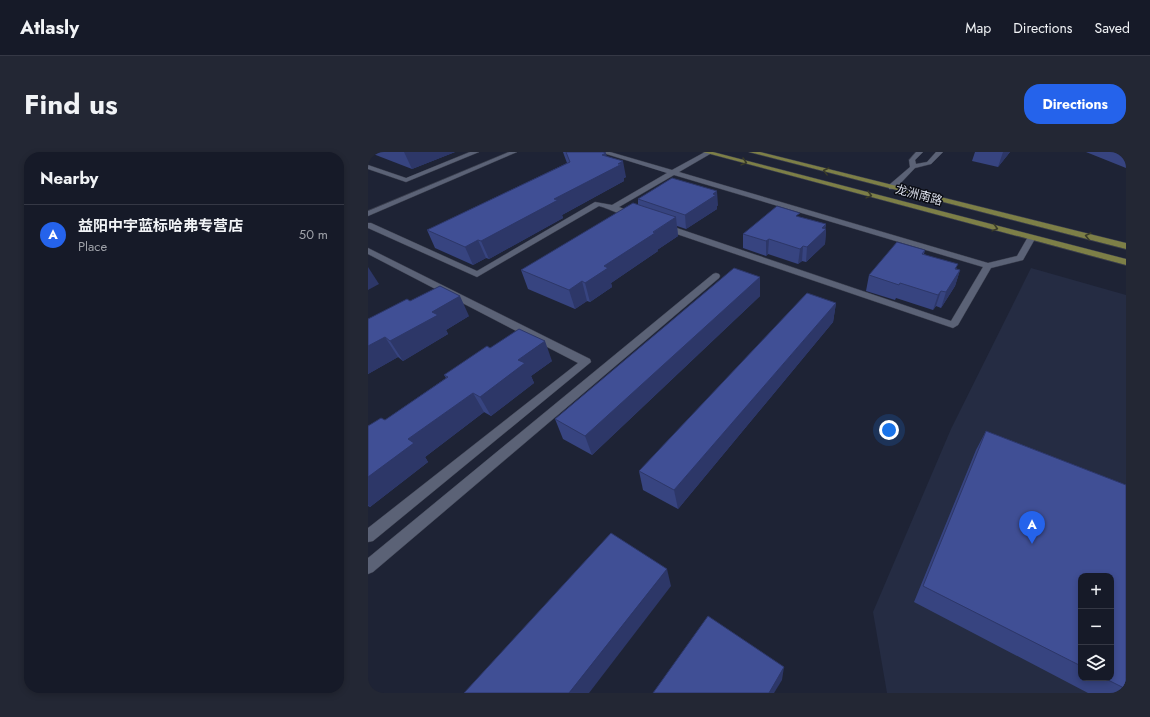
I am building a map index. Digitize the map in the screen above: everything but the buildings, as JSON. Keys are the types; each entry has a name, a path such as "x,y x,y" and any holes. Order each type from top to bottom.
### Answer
{"main road":[{"name":"龙洲南路","path":"707,152 1126,262"},
{"name":"龙洲南路","path":"752,152 1126,246"}],"street":[{"path":"368,167 406,180 476,152"},
{"path":"368,214 514,152"},
{"path":"603,152 988,266 1020,258 1032,237"},
{"path":"613,207 707,152"},
{"path":"913,167 912,160 920,152"},
{"path":"892,187 913,167 929,163 940,152"},
{"path":"368,225 477,274 598,204 613,207 622,212 953,325 988,266"},
{"path":"368,251 586,362 368,536"},
{"path":"368,567 716,276"}],"shaded area":[{"path":"1031,268 1126,295 1126,693 887,693 873,612 951,429"}],"place":[{"name":"益阳中宇蓝标哈弗专营店","path":"1032,544"}]}
